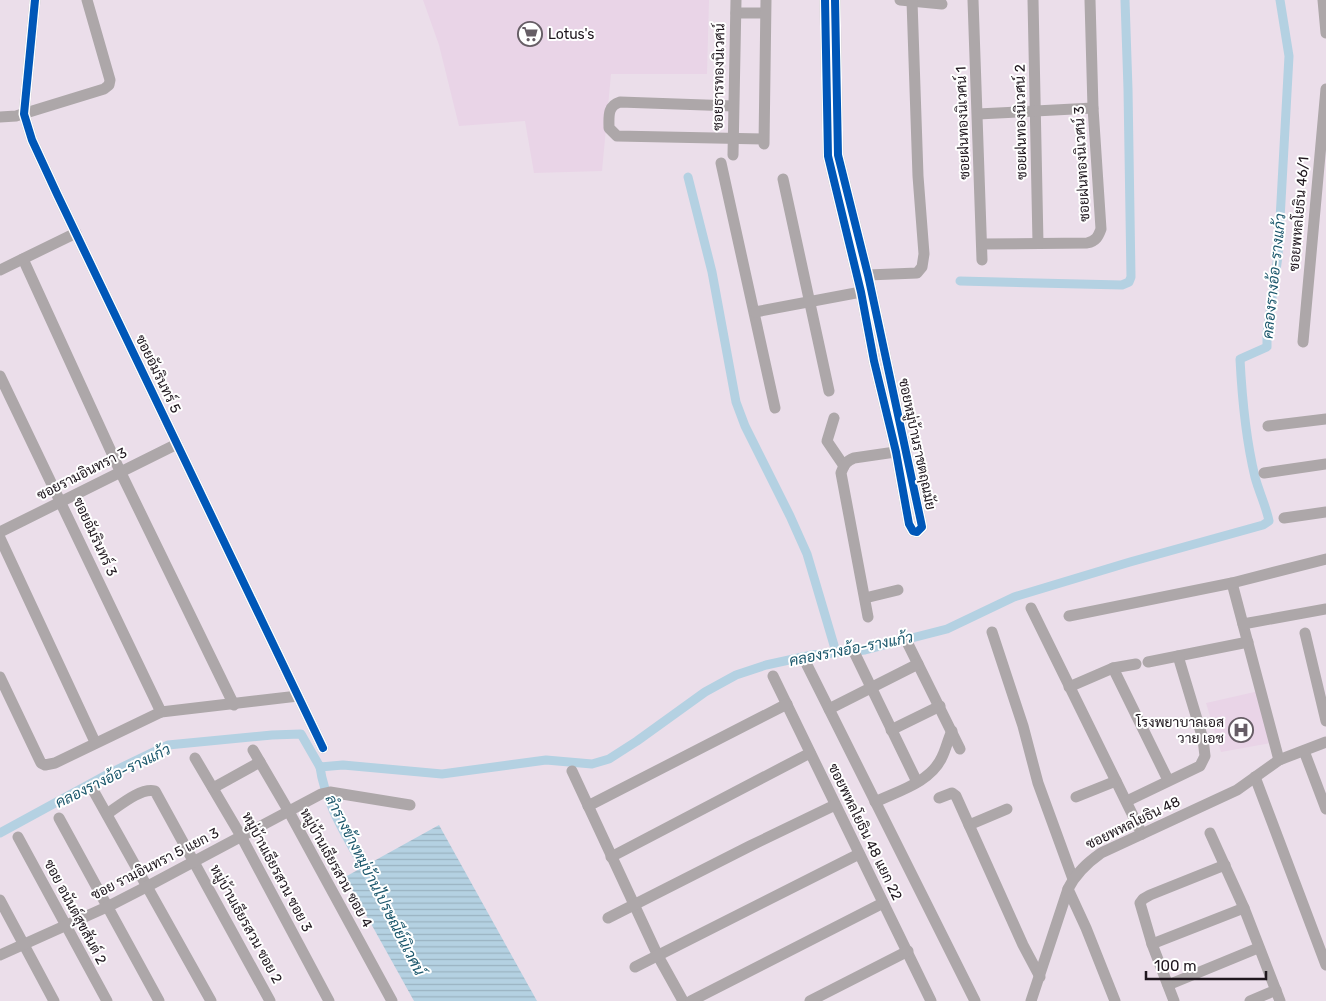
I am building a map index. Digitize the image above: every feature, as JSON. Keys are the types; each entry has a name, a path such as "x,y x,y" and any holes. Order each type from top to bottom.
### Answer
{"street":[{"name":"ซอยอัมรินทร์ 5","path":"35,0 24,114 32,140 322,748"},
{"path":"0,117 24,114 109,86 110,80 87,0"},
{"name":"ซอยธารทองนิเวศน์","path":"732,155 736,0"},
{"path":"733,106 620,102 613,105 609,111 609,128 617,136 733,137 763,142 766,0"},
{"name":"ซอยหมู่บ้านราชตฤณมัย","path":"825,0 827,146 830,165 868,275 884,374"},
{"name":"ซอยหมู่บ้านราชตฤณมัย","path":"835,0 837,148 861,292 884,374 901,451 921,522 922,527 917,532 913,531 909,524 901,451"},
{"path":"900,0 942,4"},
{"name":"ซอยฝนทองนิเวศน์ 1","path":"973,0 982,260"},
{"name":"ซอยฝนทองนิเวศน์ 2","path":"1033,0 1038,243"},
{"name":"ซอยฝนทองนิเวศน์ 3","path":"982,244 1087,243 1098,238 1101,229 1093,108 1090,0"},
{"path":"1323,0 1326,33"},
{"path":"868,275 917,273 922,267 924,254 918,176 912,1"},
{"path":"736,13 765,13"},
{"name":"ซอยพหลโยธิน 46/1","path":"1303,342 1326,89"},
{"path":"978,114 1093,108"},
{"path":"721,163 775,408"},
{"path":"783,179 829,390"},
{"path":"0,270 76,233"},
{"path":"23,259 120,471 234,704"},
{"path":"754,312 861,292"},
{"name":"ซอยอัมรินทร์ 3","path":"0,376 161,712"},
{"path":"834,418 828,441 844,466"},
{"path":"1268,426 1326,419"},
{"name":"ซอยรามอินทรา 3","path":"0,532 177,444"},
{"path":"868,617 841,473 848,461 854,458 901,451"},
{"path":"1264,473 1326,464"},
{"path":"1284,518 1326,512"},
{"path":"0,538 95,742"},
{"path":"1069,616 1232,583 1326,559"},
{"path":"1232,583 1279,760"},
{"path":"864,598 898,590"},
{"path":"1031,608 1142,834"},
{"path":"1243,624 1326,609"},
{"path":"992,632 1071,884 1114,1001"},
{"path":"1305,633 1326,721"},
{"path":"1148,662 1248,642"},
{"path":"908,644 960,749"},
{"path":"855,654 917,782"},
{"path":"1127,801 1200,766 1205,756 1204,739 1178,656"},
{"path":"829,709 918,664"},
{"path":"1069,687 1113,668 1136,664"},
{"path":"807,665 975,1001"},
{"path":"1113,668 1168,780"},
{"name":"ซอยพหลโยธิน 48 แยก 22","path":"773,676 931,1001"},
{"path":"0,677 41,763 45,765 55,763 95,742 161,712 298,696"},
{"path":"588,806 787,704"},
{"path":"892,730 940,706"},
{"path":"875,802 927,777 942,758 952,731"},
{"name":"ซอยพหลโยธิน 48","path":"1032,1001 1071,884 1084,866 1096,856 1237,790 1279,760 1326,742"},
{"name":"หมู่บ้านเธียรสวน ซอย 4","path":"253,750 288,810 392,1001"},
{"path":"1304,751 1326,809"},
{"path":"611,857 810,753"},
{"name":"หมู่บ้านเธียรสวน ซอย 3","path":"195,758 241,836 329,1001"},
{"path":"214,788 260,762"},
{"path":"572,772 658,956 683,1001"},
{"path":"1255,777 1326,965"},
{"path":"1076,797 1116,781"},
{"name":"หมู่บ้านเธียรสวน ซอย 2","path":"107,814 141,792 149,789 155,791 270,1001"},
{"path":"93,790 211,1001"},
{"name":"ซอย รามอินทรา 5 แยก 3","path":"0,955 109,906 288,810 325,793 410,805"},
{"path":"939,798 954,793 1023,946 1040,977"},
{"path":"608,918 835,805"},
{"path":"970,825 1007,809"},
{"path":"59,818 160,1001"},
{"path":"1210,833 1244,908 1278,996 1250,1001"},
{"name":"ซอย อนันต์สุขสันต์ 2","path":"18,837 106,1001"},
{"path":"635,967 859,854"},
{"path":"1174,1001 1152,944 1140,903 1143,899 1225,865"},
{"path":"0,900 54,1001"},
{"path":"691,1001 883,903"},
{"path":"1152,944 1244,908"},
{"path":"1168,985 1258,948"},
{"path":"810,1001 908,951"}],"shaded area":[{"path":"423,0 709,0 707,74 611,74 602,171 534,173 525,121 459,126 439,45"},
{"name":"โรงพยาบาลเอส วาย เอช","path":"1259,691 1271,743 1221,752 1206,703"}],"water":[{"path":"439,825 537,1001 414,1001 345,877"}],"waterway":[{"path":"960,281 1122,285 1129,282 1131,277 1125,0"},
{"name":"คลองรางอ้อ-รางแก้ว","path":"0,833 110,773 168,745 301,734 320,767 343,765 442,774 546,760 592,764 609,759 705,692 736,675 766,665 812,655 865,650 947,629 1014,597 1263,525 1269,521 1255,477 1249,448 1243,404 1240,359 1267,347 1267,333 1278,256 1289,56 1280,0"},
{"path":"688,177 712,272 736,402 745,426 807,554 836,652"},
{"name":"ลำรางข้างหมู่บ้านไปรษณีย์นิเวศน์","path":"320,767 333,810 369,877"}],"cycle path":[{"path":"35,0 24,114 32,140 323,748"},
{"path":"825,0 828,156 861,292 874,361 896,452 909,524 913,531 917,532 922,527 921,522 868,275 838,155 835,0"}],"place":[{"name":"Lotus's","path":"530,34"},
{"name":"โรงพยาบาลเอส วาย เอช","path":"1241,730"}]}
